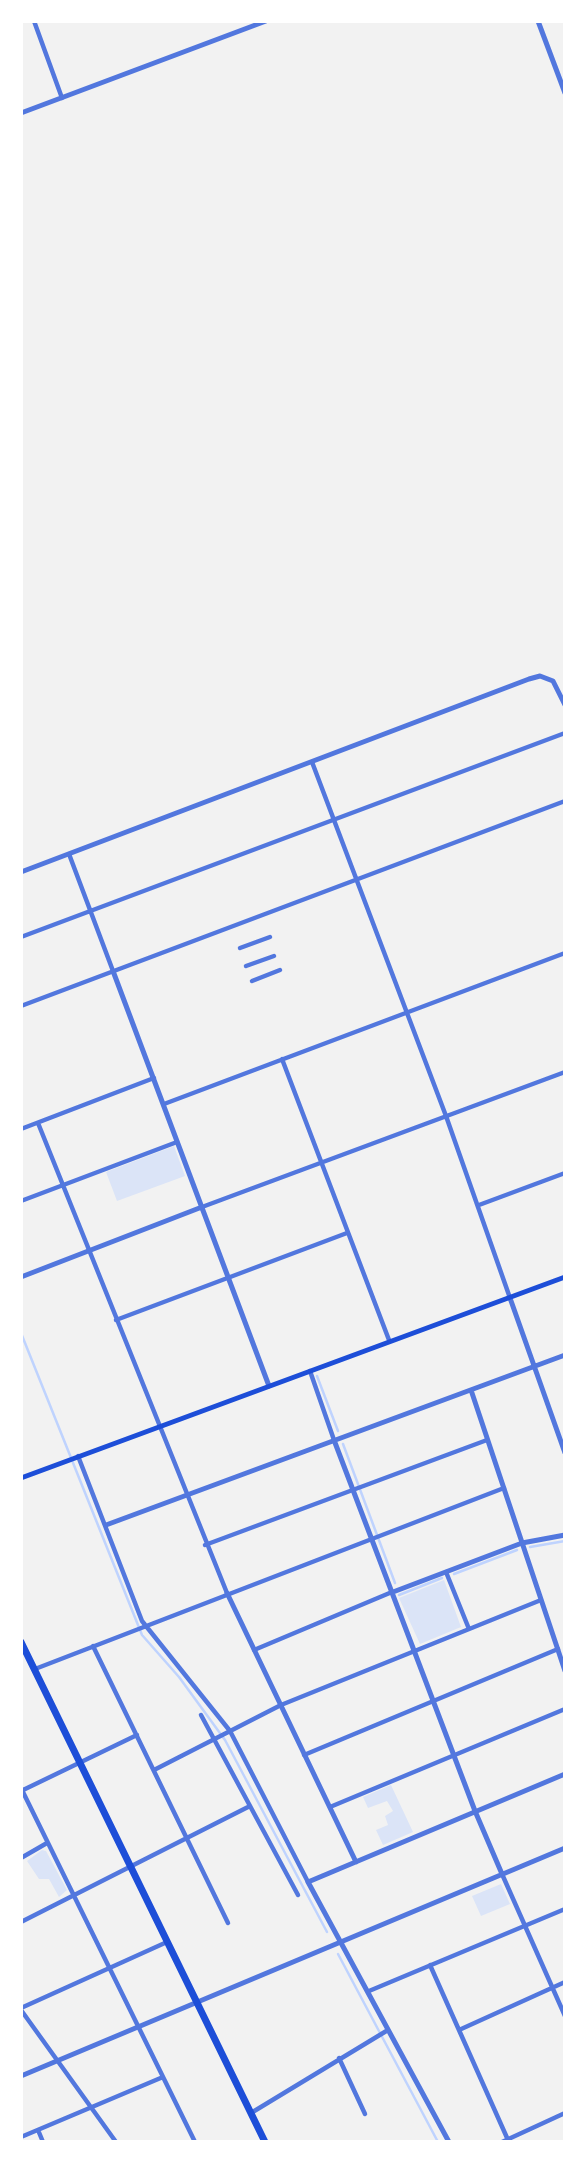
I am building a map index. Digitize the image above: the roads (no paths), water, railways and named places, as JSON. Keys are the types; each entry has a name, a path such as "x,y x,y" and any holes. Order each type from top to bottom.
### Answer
{"highway":[{"path":"21,1642 265,2142"}],"main road":[{"path":"21,1478 389,1340 565,1278"}],"street":[{"path":"34,21 62,98"},
{"path":"21,113 266,21"},
{"path":"538,21 565,91"},
{"path":"21,872 540,676 554,681 565,705"},
{"path":"21,937 565,733"},
{"path":"312,762 479,1205 565,1453"},
{"path":"21,1006 565,801"},
{"path":"69,854 269,1386"},
{"path":"240,948 270,937"},
{"path":"163,1104 565,953"},
{"path":"246,966 274,956"},
{"path":"252,981 280,970"},
{"path":"282,1059 389,1340"},
{"path":"21,1277 565,1072"},
{"path":"21,1129 154,1078"},
{"path":"38,1123 205,1545 356,1862"},
{"path":"21,1201 178,1141"},
{"path":"479,1205 565,1173"},
{"path":"116,1320 347,1233"},
{"path":"106,1525 565,1355"},
{"path":"309,1370 475,1811 565,2016"},
{"path":"471,1390 565,1671"},
{"path":"205,1545 487,1440"},
{"path":"77,1457 146,1627 228,1732 449,2142"},
{"path":"35,1669 504,1488"},
{"path":"254,1650 446,1571 522,1543 565,1535"},
{"path":"446,1571 468,1629"},
{"path":"154,1770 281,1705 541,1600"},
{"path":"93,1646 228,1923"},
{"path":"304,1755 558,1649"},
{"path":"330,1807 565,1709"},
{"path":"201,1715 216,1738 298,1895"},
{"path":"137,1735 21,1790 195,2142"},
{"path":"308,1882 565,1774"},
{"path":"21,1922 250,1805"},
{"path":"21,1858 47,1843"},
{"path":"21,2076 565,1848"},
{"path":"369,1991 565,1909"},
{"path":"116,2142 21,2009 168,1942"},
{"path":"430,1965 505,2141 565,2113"},
{"path":"459,2030 565,1982"},
{"path":"251,2113 387,2030"},
{"path":"338,2059 365,2114"},
{"path":"21,2137 163,2077"},
{"path":"38,2130 43,2142"}],"waterway":[{"path":"21,1333 142,1635 179,1677 225,1740 327,1932"},
{"path":"317,1376 338,1431"},
{"path":"343,1444 395,1583"},
{"path":"530,1547 565,1541"},
{"path":"454,1574 517,1550"},
{"path":"399,1595 442,1578"},
{"path":"338,1954 438,2142"}]}
